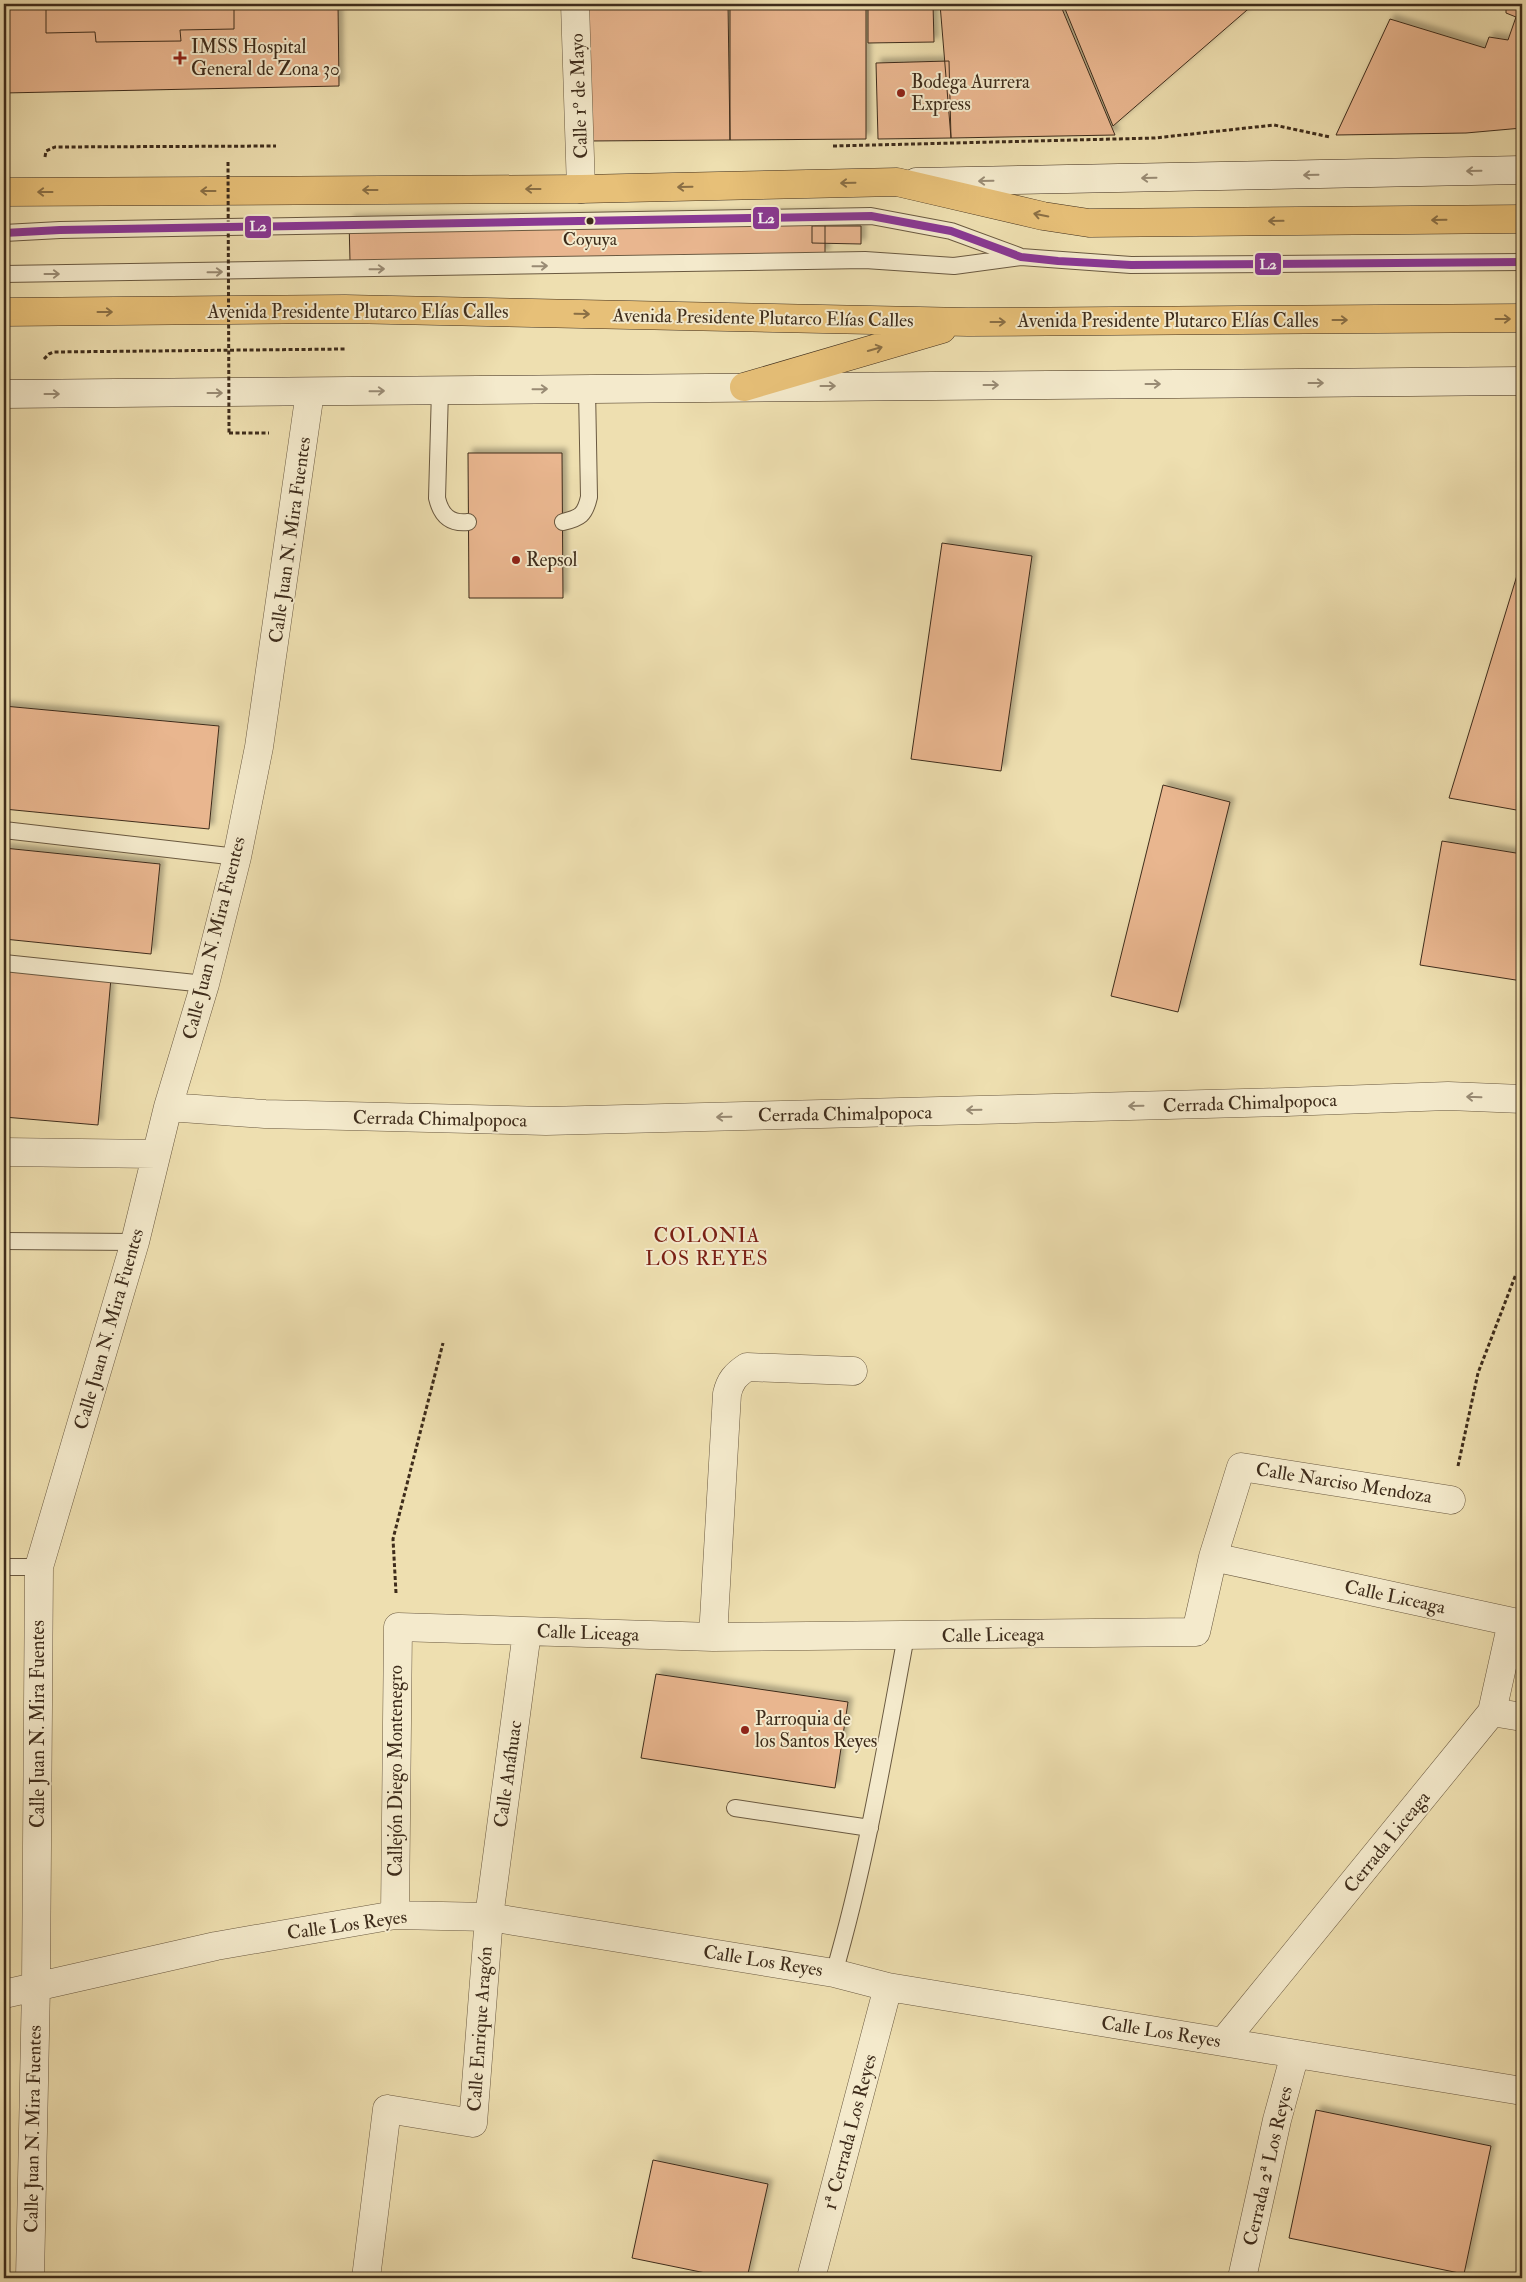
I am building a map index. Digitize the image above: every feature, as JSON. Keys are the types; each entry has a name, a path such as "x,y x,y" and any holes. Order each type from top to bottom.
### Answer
{"main road":[{"path":"4,192 581,189 897,182 1044,216 1089,223 1522,219"},
{"name":"Avenida Presidente Plutarco Elías Calles","path":"4,312 345,309 968,322 1522,318"},
{"path":"744,387 968,322"}],"street":[{"name":"Calle 1º de Mayo","path":"575,4 581,189"},
{"path":"897,182 1522,170"},
{"path":"4,394 1522,381"},
{"name":"Calle Juan N. Mira Fuentes","path":"30,2278 36,1986 39,1567 134,1242 168,1107 205,984 237,857 259,747 310,392"},
{"name":"Cerrada Chimalpopoca","path":"168,1107 265,1114 546,1121 1286,1102 1448,1096 1522,1098"},
{"path":"4,1152 156,1154"},
{"path":"713,1637 727,1394 730,1383 736,1374 747,1367 853,1371"},
{"name":"Calle Narciso Mendoza","path":"1214,1557 1241,1467 1451,1500"},
{"name":"Calle Liceaga","path":"398,1628 713,1637 1196,1632 1214,1557 1517,1623"},
{"name":"Cerrada Liceaga","path":"1223,2042 1492,1712 1517,1623"},
{"name":"Callejón Diego Montenegro","path":"395,1915 398,1628"},
{"name":"Calle Anáhuac","path":"489,1917 527,1632"},
{"path":"1492,1712 1522,1717"},
{"name":"Calle Los Reyes","path":"4,1994 216,1946 395,1915 489,1917 834,1973 888,1987 1522,2091"},
{"name":"Calle Enrique Aragón","path":"366,2278 387,2109 473,2123 489,1917"},
{"name":"1ª Cerrada Los Reyes","path":"811,2278 888,1987"},
{"name":"Cerrada 2ª Los Reyes","path":"1242,2278 1277,2120 1295,2054"}],"lane":[{"path":"4,233 60,230 871,216 950,231 1021,257"},
{"path":"4,274 865,260 954,266 1021,257 1131,265 1522,262"},
{"path":"563,522 576,519 586,510 589,497 587,389"},
{"path":"440,390 437,498 440,510 449,519 468,522"},
{"path":"4,830 237,857"},
{"path":"4,963 205,984"},
{"path":"4,1241 134,1242"},
{"path":"4,1567 39,1567"},
{"path":"834,1973 870,1828 906,1636"},
{"path":"735,1808 870,1828"}],"path":[{"path":"830,146 1155,138 1274,125 1339,139"},
{"path":"228,162 229,433"},
{"path":"345,309 346,391"},
{"path":"212,350 346,349"},
{"name":"Calle Narciso Mendoza","path":"1451,1500 1478,1373 1516,1274 1522,1275"},
{"path":"398,1628 393,1539 443,1343"}],"building":[{"name":"IMSS Hospital General de Zona 30","path":"4,4 338,4 339,86 4,93"},
{"path":"46,4 234,4 234,29 180,30 181,41 96,42 95,32 46,33"},
{"path":"585,4 728,4 730,140 587,141"},
{"path":"730,4 866,4 866,139 730,140"},
{"path":"868,4 933,4 934,42 868,43"},
{"path":"940,4 1060,4 1115,135 951,138"},
{"path":"1063,4 1254,4 1113,126"},
{"path":"1506,4 1522,4 1522,128 1466,133 1336,135 1390,19 1485,48 1489,37 1508,40 1516,17 1506,13"},
{"path":"949,61 951,138 878,139 876,63"},
{"path":"825,214 825,254 350,261 349,220"},
{"path":"812,226 861,226 861,244 812,243"},
{"name":"Repsol","path":"468,453 562,453 563,598 469,598"},
{"path":"942,543 1032,556 1001,771 911,759"},
{"path":"1522,559 1522,811 1449,798"},
{"path":"4,706 219,726 209,829 4,809"},
{"path":"1163,785 1230,802 1178,1012 1111,996"},
{"path":"1442,841 1522,854 1522,981 1420,965"},
{"path":"4,848 160,864 151,954 4,939"},
{"path":"4,969 111,978 98,1125 4,1117"},
{"name":"Parroquia de los Santos Reyes","path":"656,1674 848,1702 835,1788 641,1758"},
{"path":"1316,2110 1491,2146 1464,2274 1289,2238"},
{"path":"653,2160 768,2184 747,2278 730,2278 632,2258"}],"transit line":[{"name":"L2","path":"4,233 60,230 871,216 951,231 1021,257 1058,261 1131,265 1522,262"}],"place":[{"name":"IMSS Hospital General de Zona 30","path":"180,58"},
{"name":"Bodega Aurrera Express","path":"901,93"},
{"name":"Coyuya","path":"590,221"},
{"name":"Repsol","path":"516,560"},
{"name":"Parroquia de los Santos Reyes","path":"745,1730"}],"district":[{"name":"COLONIA LOS REYES","path":"707,1246"}]}
